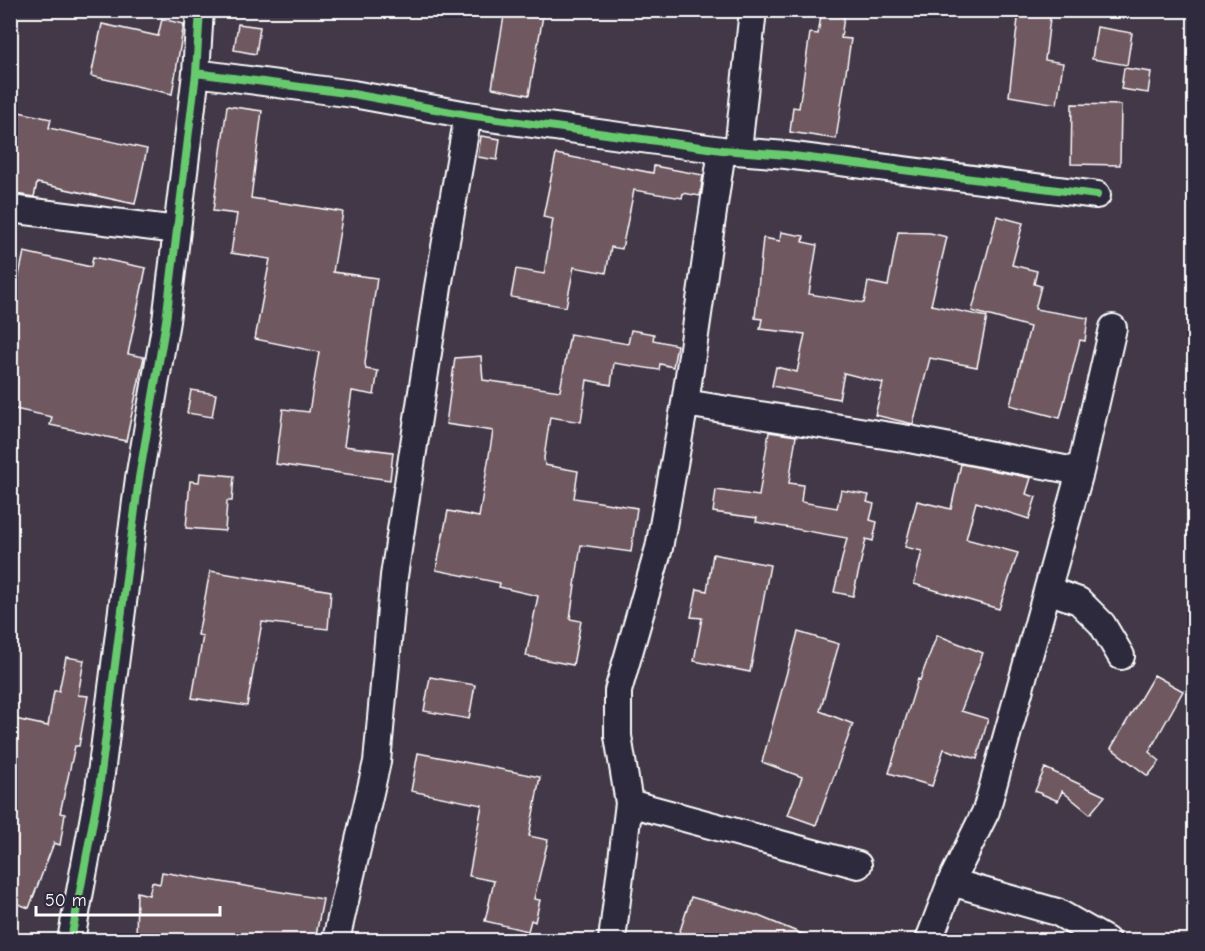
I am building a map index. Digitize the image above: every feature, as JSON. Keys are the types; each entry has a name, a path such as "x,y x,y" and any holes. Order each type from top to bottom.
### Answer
{"street":[{"path":"71,940 99,789 140,478 166,321 196,73 200,10"},
{"path":"612,940 628,803 618,736 618,691 658,548 753,10"},
{"path":"196,73 353,94 468,115 1096,195"},
{"path":"336,940 377,762 394,576 438,287 468,115"},
{"path":"10,209 177,230"},
{"path":"929,940 951,882 986,811 1080,472 1113,328"},
{"path":"685,403 909,439 1080,472"},
{"path":"1048,590 1079,601 1102,624 1120,656"},
{"path":"628,803 858,865"},
{"path":"951,882 1057,912 1106,940"}],"building":[{"path":"505,10 544,10 529,95 492,88"},
{"path":"822,10 845,10 841,38 851,39 836,139 790,132 793,107 799,108 810,33 818,34"},
{"path":"1019,10 1051,10 1045,60 1063,63 1057,104 1009,96"},
{"path":"162,19 184,24 172,94 91,76 102,24 158,36"},
{"path":"238,24 260,27 256,54 234,50"},
{"path":"1097,27 1132,33 1127,65 1092,59"},
{"path":"1124,68 1151,72 1148,93 1121,89"},
{"path":"1072,104 1121,105 1120,165 1071,164"},
{"path":"227,106 262,111 251,198 343,212 333,272 377,278 365,363 366,369 378,371 374,395 352,391 344,446 393,452 390,480 276,464 283,409 309,412 319,352 255,339 270,259 231,253 237,214 213,211"},
{"path":"10,110 51,119 49,128 147,149 135,204 37,183 34,197 10,193"},
{"path":"481,136 500,139 497,160 478,157"},
{"path":"556,154 653,173 654,166 703,175 700,196 683,193 682,198 634,190 622,249 611,247 606,273 574,267 566,307 511,297 516,269 544,274 553,219 543,217"},
{"path":"997,216 1023,223 1012,265 1037,271 1034,284 1041,286 1035,309 1088,318 1085,341 1080,340 1060,418 1010,405 1030,327 972,311"},
{"path":"781,232 804,236 803,242 817,245 809,294 864,303 868,282 888,286 898,232 930,233 947,237 931,305 987,317 977,367 930,358 913,424 875,415 883,383 844,373 839,399 772,386 776,367 797,372 805,334 760,329 762,319 755,318 763,238 780,241"},
{"path":"24,252 91,267 93,257 146,268 128,354 144,357 126,441 50,425 52,417 10,408 10,316"},
{"path":"631,330 654,334 653,340 677,345 673,367 660,364 659,370 614,363 611,385 587,380 581,422 550,417 544,458 545,465 578,471 574,498 637,508 631,552 581,545 570,619 581,621 573,665 526,656 538,596 499,587 500,583 436,570 448,511 479,517 493,431 446,424 455,358 481,356 483,380 560,391 570,334 628,344"},
{"path":"191,390 216,394 212,417 187,413"},
{"path":"769,432 796,436 789,483 803,485 801,502 837,508 841,490 869,495 867,502 874,504 870,520 877,522 873,541 866,539 853,596 834,592 847,538 756,522 757,518 713,512 716,490 759,496"},
{"path":"961,464 1031,478 1026,494 1036,497 1029,519 976,502 966,539 1018,553 999,609 914,584 922,551 905,547 917,501 951,509"},
{"path":"200,473 234,476 232,501 227,501 225,531 186,528 190,481 199,482"},
{"path":"713,554 770,565 750,672 694,661 702,618 691,617 697,589 707,591"},
{"path":"210,571 331,591 328,629 262,622 247,706 192,698 203,636 198,635"},
{"path":"798,632 839,644 820,711 853,724 816,825 788,815 802,777 762,762"},
{"path":"937,635 983,653 961,711 988,719 977,759 944,749 932,786 889,773 918,679 920,680"},
{"path":"66,657 84,660 78,695 88,696 79,746 75,746 60,813 65,814 60,845 54,843 29,908 10,901 10,718 48,726 54,691 59,691"},
{"path":"1154,675 1183,691 1149,752 1160,761 1148,776 1111,748"},
{"path":"430,677 475,685 469,719 424,711"},
{"path":"418,753 540,777 529,836 548,840 534,899 540,900 535,922 531,920 528,931 485,921 494,881 469,876 482,805 411,791"},
{"path":"1045,768 1105,796 1090,814 1062,791 1058,801 1035,791"},
{"path":"162,872 323,899 315,940 283,940 257,936 256,940 136,940 137,892 149,895 152,882 160,884"},
{"path":"691,897 756,915 817,940 677,940"}],"cycle path":[{"path":"71,940 99,789 139,478 166,321 196,73 200,10"},
{"path":"196,73 353,94 468,115 722,150 786,155 1097,195"}]}
